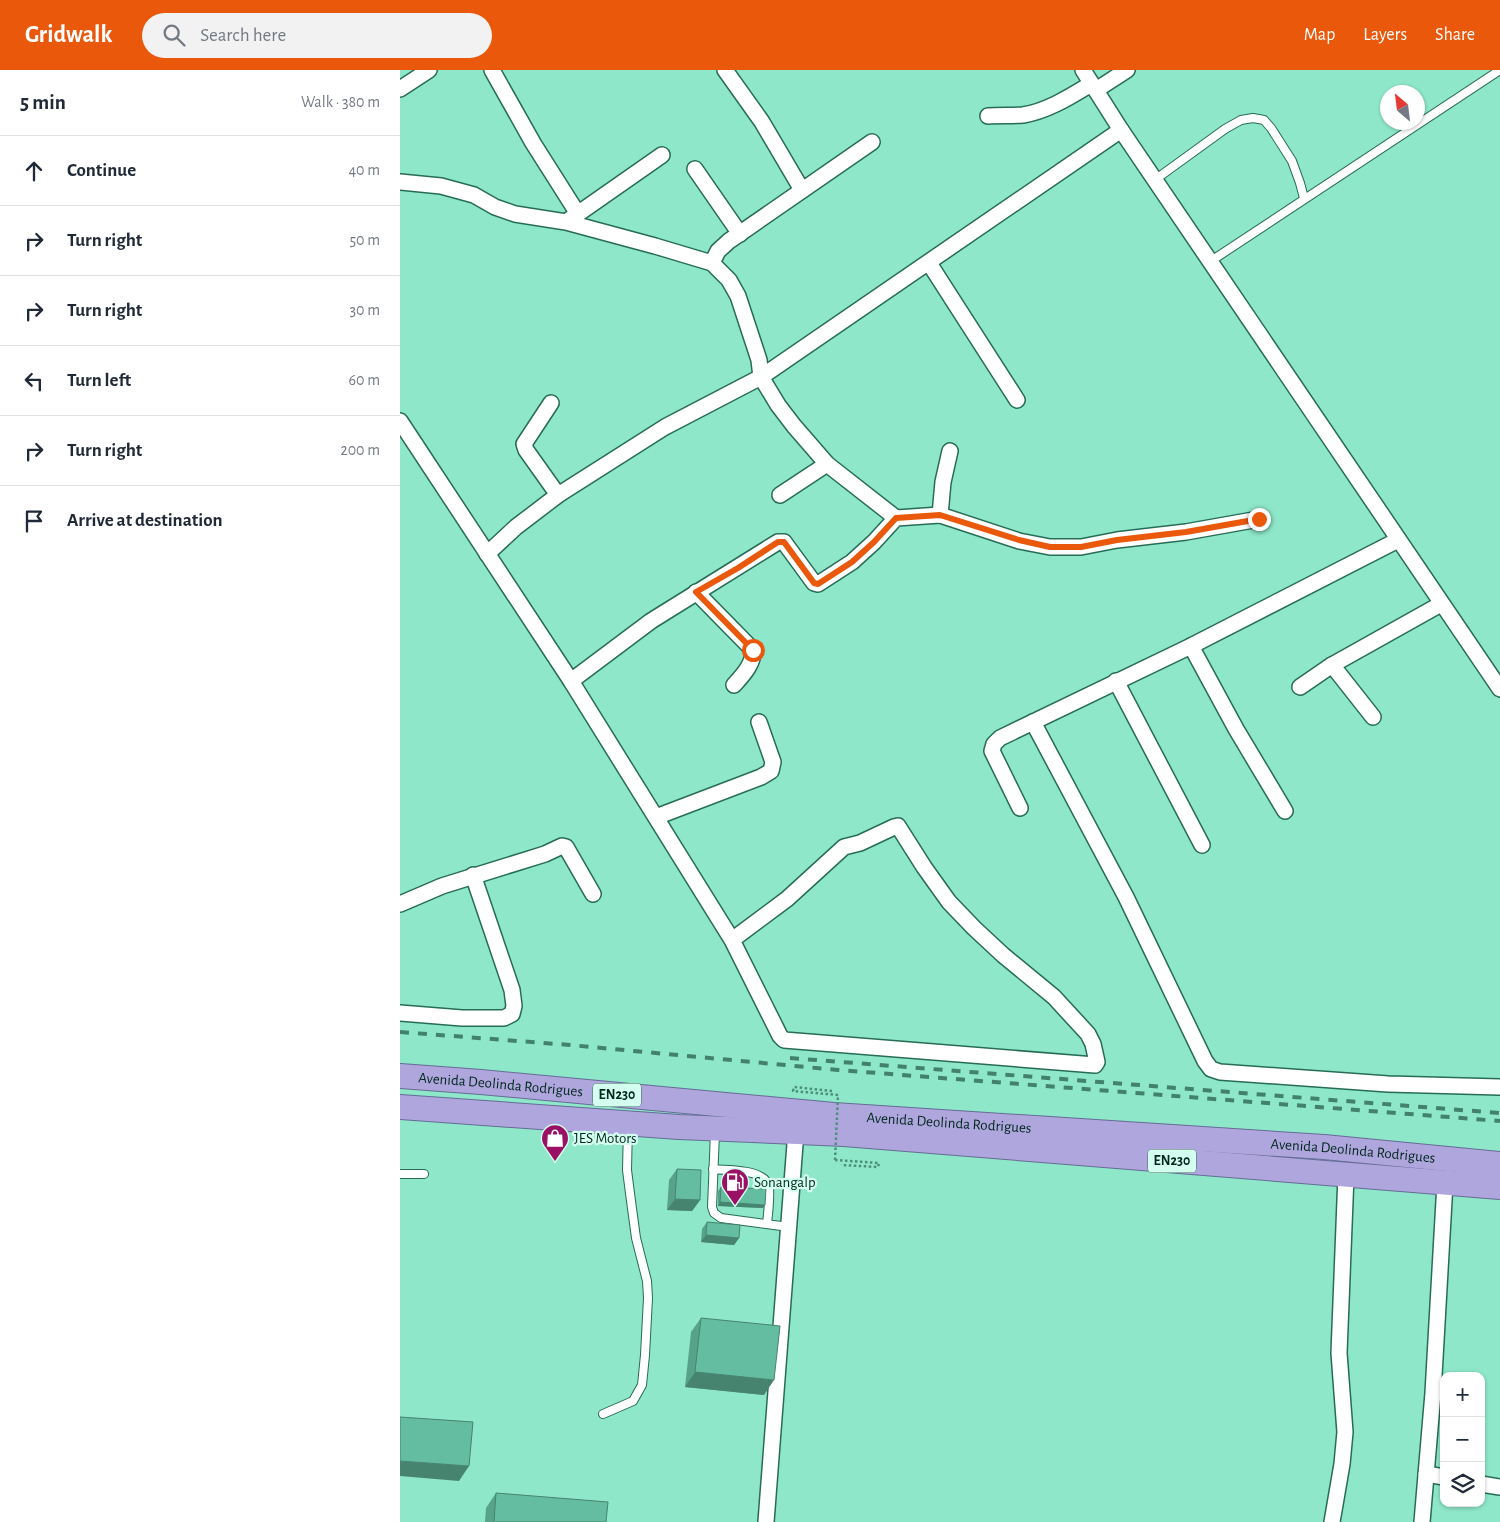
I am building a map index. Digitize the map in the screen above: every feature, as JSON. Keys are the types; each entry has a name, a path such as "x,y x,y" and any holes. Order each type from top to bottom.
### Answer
{"highway":[{"name":"Avenida Deolinda Rodrigues","path":"400,1076 834,1115 1314,1147 1500,1164"},
{"name":"Avenida Deolinda Rodrigues","path":"400,1106 715,1128 796,1131 1500,1187"}],"street":[{"path":"401,70 405,86 430,70"},
{"path":"492,70 572,218"},
{"path":"725,70 762,122 802,190"},
{"path":"1083,70 1121,130 1500,689"},
{"path":"988,116 1024,114 1042,109 1094,87 1127,70"},
{"path":"487,554 516,527 558,495 665,427 761,377 1121,130"},
{"path":"712,263 718,251 740,234 872,142"},
{"path":"572,218 662,155"},
{"path":"695,169 740,234"},
{"path":"400,182 441,186 474,196 495,207 515,214 572,218 712,263 729,280 738,296 759,360 761,377 778,405 827,464 896,518 940,515 1019,540 1050,547 1081,547 1259,519"},
{"path":"929,263 1017,400"},
{"path":"551,403 524,444 526,450 558,495"},
{"path":"400,421 571,681 656,817 732,940 780,1036 784,1040 1095,1065 1097,1062 1093,1044 1088,1034 1054,997 1003,955 950,902 924,867 898,826 894,826 860,843 844,847 788,899 732,940"},
{"path":"940,515 943,482 950,451"},
{"path":"780,496 827,464"},
{"path":"571,681 651,621 778,542 784,542 814,583 821,583 852,562 896,518"},
{"path":"1020,808 992,751 994,744 1000,738 1191,646 1398,540"},
{"path":"696,592 753,650 754,656 734,685"},
{"path":"1300,687 1332,665 1441,604"},
{"path":"1191,646 1236,729 1285,811"},
{"path":"1332,665 1373,717"},
{"path":"1116,682 1202,845"},
{"path":"656,817 761,777 771,771 773,762 759,722"},
{"path":"1033,722 1126,897 1205,1062 1211,1069 1220,1072 1388,1084 1500,1087"},
{"path":"400,904 442,886 544,854 562,846 566,847 593,894"},
{"path":"400,1013 462,1018 504,1018 512,1014 514,1006 512,990 473,875"},
{"path":"766,1522 796,1131"},
{"path":"1332,1522 1342,1464 1345,1432 1339,1353 1346,1175"},
{"path":"1422,1522 1434,1374 1445,1183"},
{"path":"1426,1474 1440,1476"},
{"path":"1485,1485 1500,1488"}],"lane":[{"path":"1211,261 1500,70"},
{"path":"1156,179 1225,129 1241,120 1253,118 1264,120 1271,128 1292,162 1304,198"},
{"path":"603,1414 633,1401 642,1385 645,1355 647,1281 636,1238 628,1178 628,1122"},
{"path":"715,1128 712,1207 714,1213 721,1218 789,1226"},
{"path":"713,1169 757,1174 766,1180 769,1187 767,1224"},
{"path":"400,1174 424,1174"}],"path":[{"path":"832,1091 794,1087 793,1091 838,1095 835,1160 879,1163 878,1167 841,1165"}],"building":[{"path":"677,1169 701,1170 700,1200 675,1199"},
{"path":"721,1187 766,1189 765,1205 720,1202"},
{"path":"707,1222 740,1225 739,1238 706,1235"},
{"path":"701,1318 780,1326 774,1380 695,1372"},
{"path":"400,1417 473,1422 469,1466 400,1461"},
{"path":"496,1493 608,1502 606,1522 494,1522"}],"railway":[{"path":"400,1032 570,1045 838,1070 1500,1121"},
{"path":"790,1058 1500,1113"}],"place":[{"name":"JES Motors","path":"555,1162"},
{"name":"Sonangalp","path":"735,1206"}],"route":[{"path":"753,650 696,592 778,542 784,542 814,583 818,584 852,562 896,518 940,515 1019,540 1050,547 1081,547 1259,519"}]}
